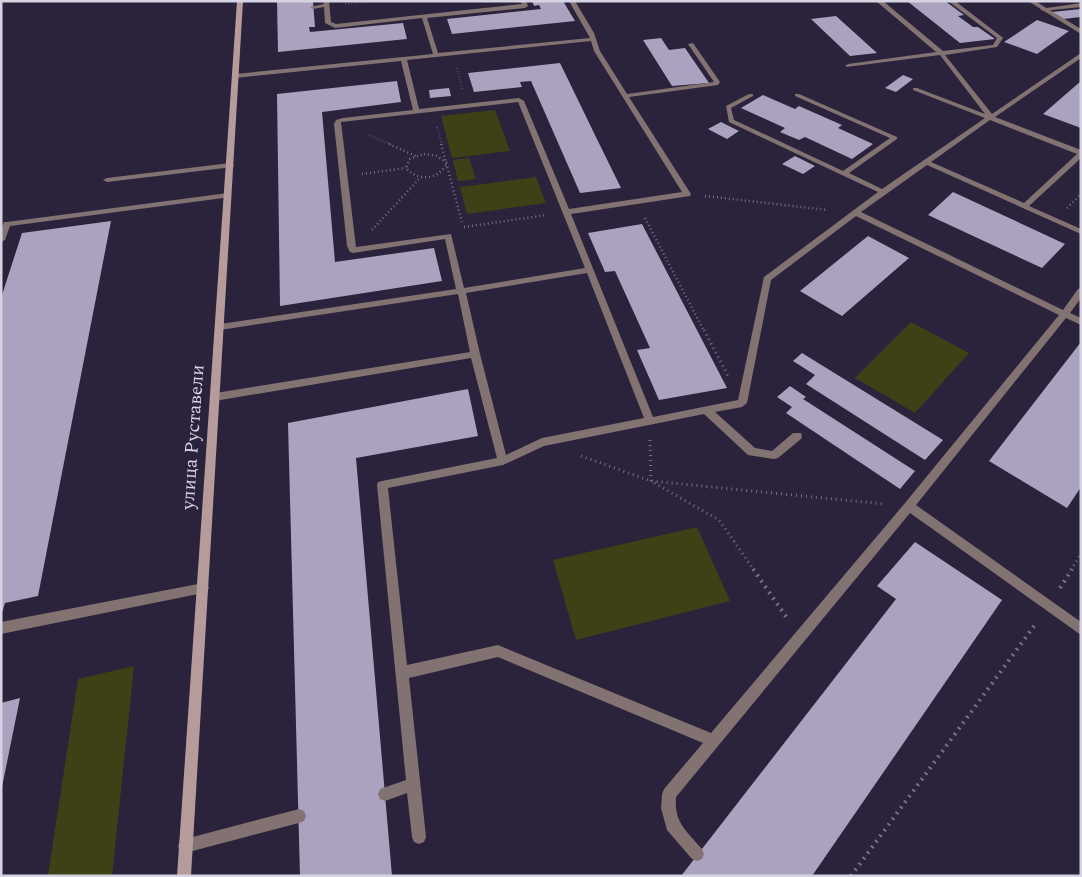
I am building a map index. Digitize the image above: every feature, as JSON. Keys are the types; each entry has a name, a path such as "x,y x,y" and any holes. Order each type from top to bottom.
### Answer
{"main road":[{"name":"улица Руставели","path":"184,876 240,1"}],"street":[{"path":"313,7 326,3 330,25 525,6 523,1"},
{"path":"567,212 687,194 597,51 591,33 572,1"},
{"path":"878,1 941,53 991,117"},
{"path":"848,66 995,46 1000,38 951,1"},
{"path":"1031,1 1081,32"},
{"path":"1042,9 1081,5"},
{"path":"424,17 436,55"},
{"path":"236,76 592,39"},
{"path":"625,96 716,84 717,82 691,44"},
{"path":"419,836 382,485 503,461 542,442 742,403 767,279 883,192 1079,57"},
{"path":"404,59 416,111"},
{"path":"915,89 1081,153 1025,206"},
{"path":"751,95 728,107 731,121 883,192"},
{"path":"797,95 895,138 844,174"},
{"path":"503,461 475,354 448,236 353,250 351,246 338,121 513,100 522,102 650,422"},
{"path":"926,162 1081,232"},
{"path":"107,180 230,165"},
{"path":"1,240 7,224 228,195"},
{"path":"856,213 1081,322"},
{"path":"220,327 590,270"},
{"path":"697,854 672,825 668,808 669,794 909,506 1065,314 1081,291"},
{"path":"215,397 475,354"},
{"path":"706,410 752,452 761,455 774,455 797,436"},
{"path":"909,506 1081,629"},
{"path":"1,628 203,588"},
{"path":"401,673 498,651 713,741"},
{"path":"385,794 413,784"},
{"path":"185,846 299,816"}],"path":[{"path":"326,3 369,1"},
{"path":"452,54 467,105"},
{"path":"433,109 463,227 567,212"},
{"path":"338,121 416,156"},
{"path":"406,168 410,159 416,156 432,154 444,159 447,163"},
{"path":"406,168 408,172 421,177 437,175 443,172 447,163"},
{"path":"343,176 406,168"},
{"path":"353,250 421,177"},
{"path":"687,194 856,213"},
{"path":"636,202 742,403"},
{"path":"650,422 651,481"},
{"path":"579,455 651,481 719,520 801,636"},
{"path":"651,481 909,506"},
{"path":"851,876 1048,606 1081,554"}],"shaded area":[{"path":"495,110 510,151 452,158 441,116"},
{"path":"469,158 476,179 458,181 453,160"},
{"path":"536,177 546,203 467,214 460,187"},
{"path":"911,322 969,353 915,413 855,378"},
{"path":"697,527 730,601 576,640 553,560"},
{"path":"134,666 112,876 48,876 78,679"}],"building":[{"path":"277,1 313,1 315,27 309,27 310,32 403,23 407,39 278,52"},
{"path":"532,1 563,1 575,21 452,34 447,19 541,9 539,5 534,6"},
{"path":"907,1 945,1 964,15 958,16 995,39 960,43"},
{"path":"1081,9 1081,17 1063,19 1052,12"},
{"path":"836,16 877,53 850,56 811,19"},
{"path":"1037,20 1069,31 1037,54 1004,42"},
{"path":"661,38 669,50 685,48 709,83 672,86 643,40"},
{"path":"560,63 621,188 580,193 531,81 520,82 522,87 474,92 468,73"},
{"path":"903,75 913,79 896,92 885,88"},
{"path":"397,81 401,102 322,112 335,262 434,248 442,281 280,306 277,94"},
{"path":"1081,81 1081,128 1043,114"},
{"path":"449,88 451,96 430,98 429,90"},
{"path":"763,95 795,109 799,106 842,125 838,128 873,144 852,159 805,137 799,140 780,132 785,128 741,108"},
{"path":"721,122 739,131 727,139 708,129"},
{"path":"795,156 815,166 803,174 782,164"},
{"path":"953,192 1065,244 1042,268 928,215"},
{"path":"111,221 38,596 5,603 1,616 1,298 22,233"},
{"path":"642,224 727,388 659,400 637,350 650,348 615,271 605,272 588,233"},
{"path":"868,236 909,258 842,316 800,291"},
{"path":"1081,342 1081,487 1067,508 989,461"},
{"path":"802,353 943,440 925,460 806,384 815,375 793,361"},
{"path":"790,386 806,397 803,399 915,471 900,489 786,413 792,407 777,397"},
{"path":"468,389 478,436 356,458 392,876 300,876 288,423"},
{"path":"915,542 1002,600 812,876 681,876 896,599 877,586"},
{"path":"20,698 2,787 1,787 1,703"}]}
